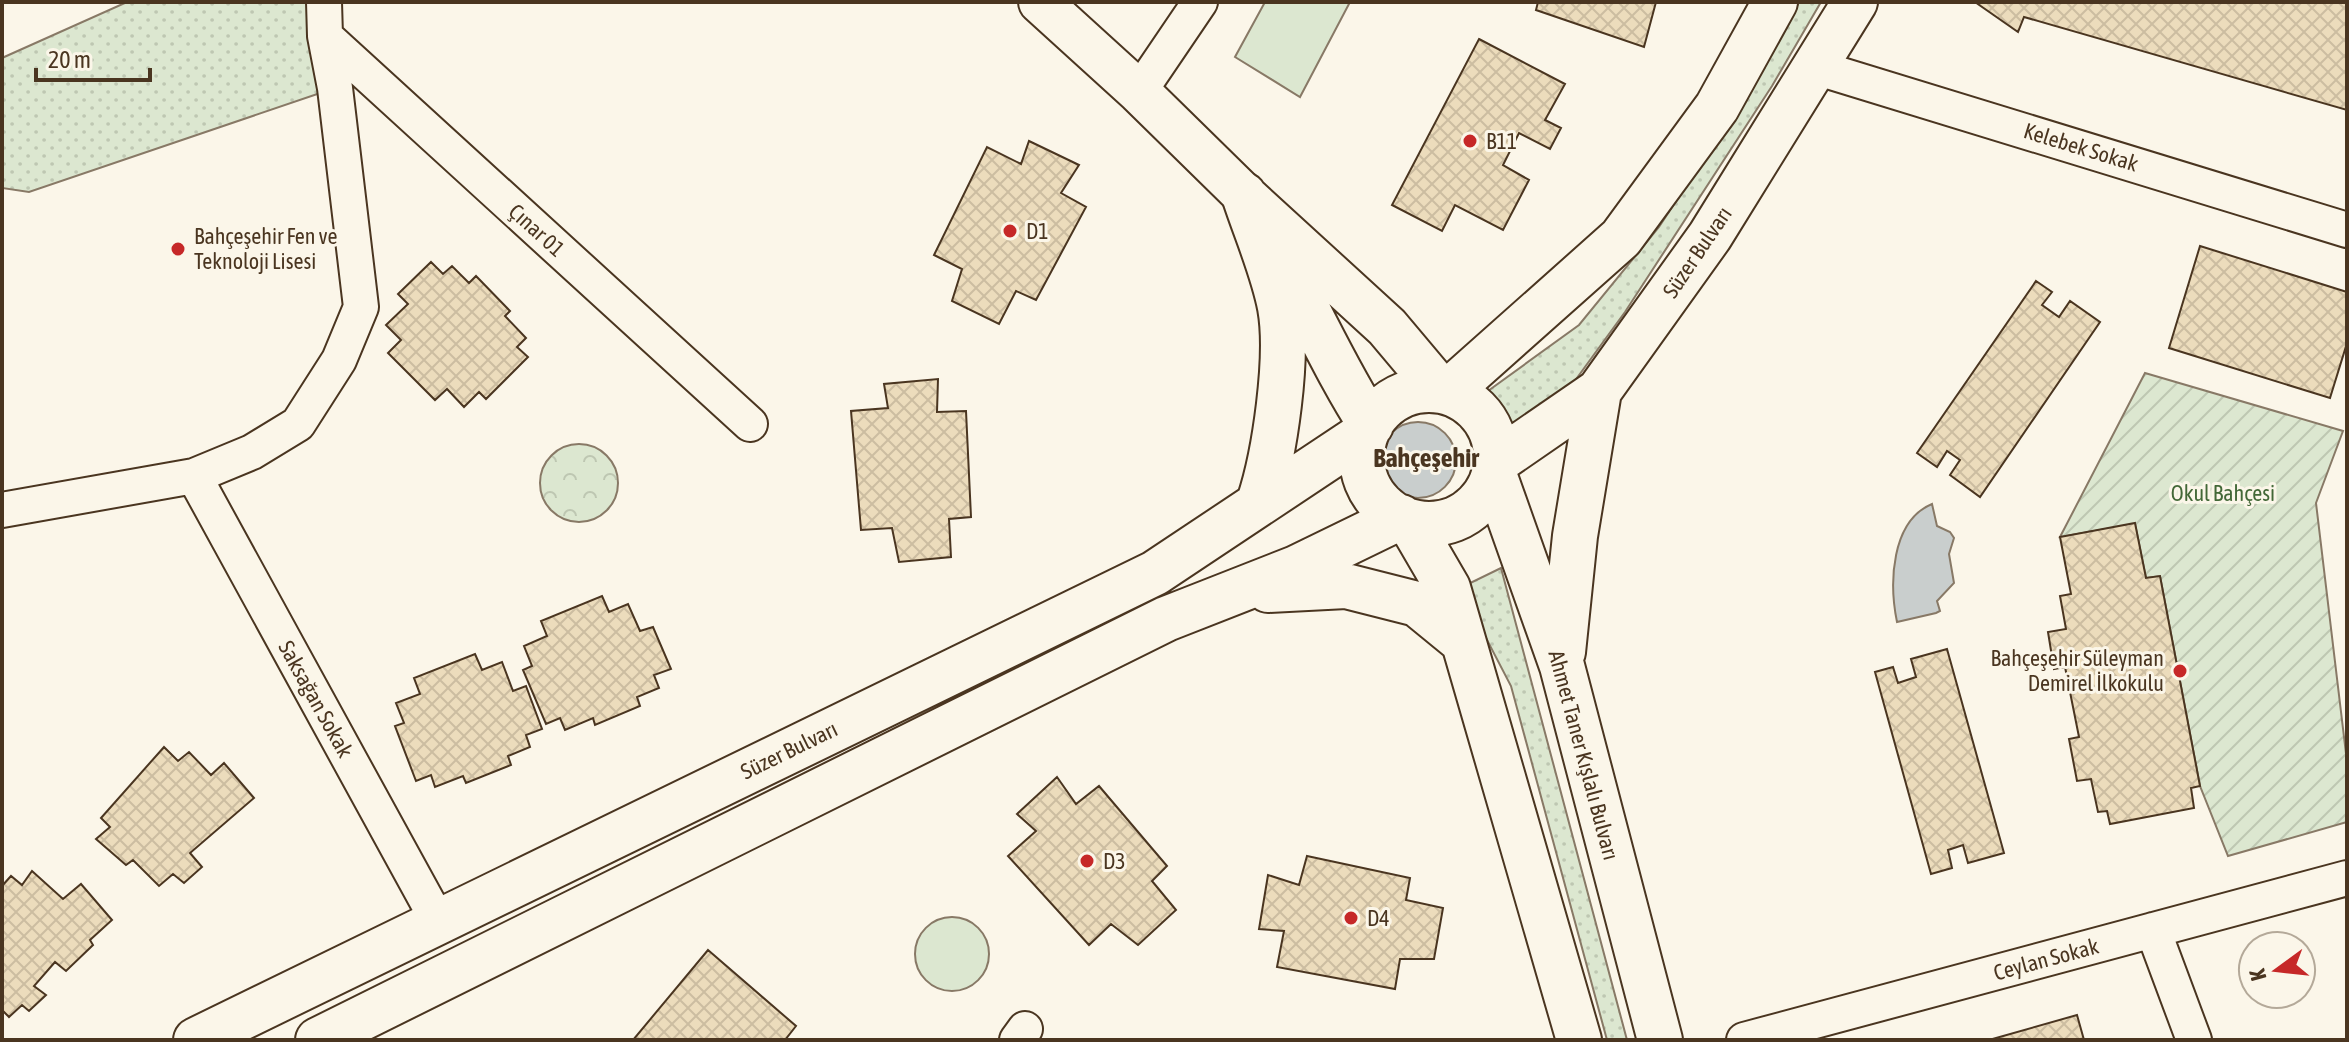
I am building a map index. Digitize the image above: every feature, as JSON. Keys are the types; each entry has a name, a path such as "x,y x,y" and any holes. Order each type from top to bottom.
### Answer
{"main road":[{"path":"1244,195 1387,327 1444,391 1474,406 1486,420 1494,437 1495,468 1477,505 1462,516 1427,524 1405,519 1379,501 1369,486 1363,468 1369,429 1388,403 1405,394 1444,391 1621,238 1717,107 1775,2"},
{"name":"Süzer Bulvarı","path":"1495,468 1599,391 1710,236 1855,2"},
{"path":"1244,195 1324,336 1369,429"},
{"path":"1244,195 1280,308 1278,393 1270,469 1259,502"},
{"path":"1562,666 1577,521 1599,391"},
{"name":"Süzer Bulvarı","path":"196,1040 1155,573 1369,429"},
{"name":"Ahmet Taner Kışlalı Bulvarı","path":"1495,468 1562,666 1660,1040"},
{"path":"338,1035 1152,626 1405,519"},
{"path":"1405,519 1448,588 1579,1040"},
{"path":"1241,590 1346,586 1417,604 1461,640"}],"street":[{"path":"2,510 194,476 252,452 298,424 339,360 361,307 335,88 325,36 324,2"},
{"path":"1040,2 1139,92 1244,195"},
{"path":"1139,92 1200,2"},
{"name":"Çınar 01","path":"325,36 750,424"},
{"name":"Kelebek Sokak","path":"1815,67 2347,230"},
{"name":"Saksağan Sokak","path":"194,476 438,921"},
{"name":"Ceylan Sokak","path":"1744,1040 2347,878"},
{"path":"2153,930 2194,1040"}],"green space":[{"path":"127,2 324,2 335,88 29,192 2,188 2,58"},
{"path":"1265,2 1350,2 1300,97 1235,57"},
{"path":"1799,2 1821,2 1772,86 1625,312 1574,382 1508,446 1481,396 1579,325 1659,227 1765,66"},
{"name":"Okul Bahçesi","path":"2145,373 2343,431 2316,503 2347,762 2347,822 2228,856 2200,786 2160,576 2146,578 2135,524 2060,537"},
{"path":"571,444 587,444 601,450 612,461 618,483 612,505 601,516 587,522 571,522 557,516 546,505 540,491 540,475 546,461 557,450"},
{"path":"1501,568 1627,1040 1607,1040 1511,686 1460,588"},
{"path":"952,917 966,920 978,928 986,940 989,954 986,968 978,980 966,988 952,991 938,988 926,980 918,968 915,954 918,940 926,928 938,920"}],"shaded area":[{"path":"1418,422 1433,425 1445,433 1453,445 1456,460 1453,475 1445,487 1433,495 1418,498 1403,495 1391,487 1383,475 1380,460 1383,445 1391,433 1403,425"},
{"path":"1932,504 1937,526 1950,532 1954,538 1949,554 1954,583 1937,601 1940,611 1897,622 1893,590 1896,555 1908,524 1918,512"}],"building":[{"path":"1538,2 1656,2 1644,47 1536,10"},
{"path":"1975,2 2347,2 2347,110 2024,17 2018,32"},
{"name":"B11","path":"1479,39 1565,84 1545,120 1561,128 1550,149 1519,133 1503,165 1529,180 1503,230 1455,205 1442,231 1392,205"},
{"name":"D1","path":"1029,141 1079,165 1061,193 1086,207 1036,300 1016,291 999,324 952,301 962,269 934,255 987,147 1021,164"},
{"path":"2200,246 2347,292 2347,343 2330,398 2169,348"},
{"path":"431,262 443,274 452,266 469,283 476,276 510,311 505,316 526,338 517,347 528,357 486,399 479,392 464,407 447,389 435,400 388,353 401,340 386,325 408,304 398,294"},
{"path":"2036,281 2052,292 2042,305 2059,317 2070,301 2100,322 1980,497 1950,475 1960,460 1947,451 1937,467 1917,453"},
{"path":"938,379 937,412 966,411 971,517 949,519 951,557 899,562 892,528 861,530 851,411 888,408 884,384"},
{"path":"2135,523 2146,578 2160,576 2200,786 2191,788 2194,808 2110,824 2107,811 2098,812 2091,779 2077,781 2069,739 2079,737 2065,667 2054,669 2048,632 2066,629 2060,596 2071,594 2060,537"},
{"path":"602,596 609,612 628,604 640,631 653,627 671,669 654,675 659,688 637,697 640,706 595,725 593,718 565,730 560,718 546,724 523,670 532,666 524,646 547,636 541,621"},
{"path":"1947,649 2004,853 1968,863 1963,845 1948,850 1952,868 1931,874 1875,672 1893,667 1898,683 1916,677 1911,659"},
{"path":"475,654 482,670 502,662 513,691 526,686 542,729 526,735 530,747 508,756 511,765 466,783 463,776 435,787 431,775 416,781 395,726 404,723 396,703 420,694 414,678"},
{"path":"164,747 178,761 189,752 211,775 224,763 254,798 190,853 202,867 184,883 173,874 159,886 133,860 126,865 96,839 110,827 101,818"},
{"name":"D3","path":"1057,777 1076,804 1099,786 1167,866 1152,881 1176,910 1138,945 1111,924 1089,945 1008,856 1036,831 1017,814"},
{"name":"D4","path":"1307,856 1410,878 1406,900 1443,908 1434,959 1400,959 1395,989 1277,967 1284,931 1259,929 1268,875 1299,885"},
{"path":"32,871 63,899 81,884 112,920 90,940 93,945 66,971 55,962 34,986 46,995 29,1011 22,1005 9,1017 2,1010 2,886 11,876 22,885"},
{"path":"708,950 796,1026 785,1040 633,1040"},
{"path":"2077,1015 2084,1040 1989,1040"}],"place":[{"name":"B11","path":"1470,141"},
{"name":"D1","path":"1010,231"},
{"name":"Bahçeşehir Fen ve Teknoloji Lisesi","path":"178,249"},
{"name":"Bahçeşehir Süleyman Demirel İlkokulu","path":"2180,671"},
{"name":"D3","path":"1087,861"},
{"name":"D4","path":"1351,918"}],"district":[{"name":"Bahçeşehir","path":"1426,458"}]}
